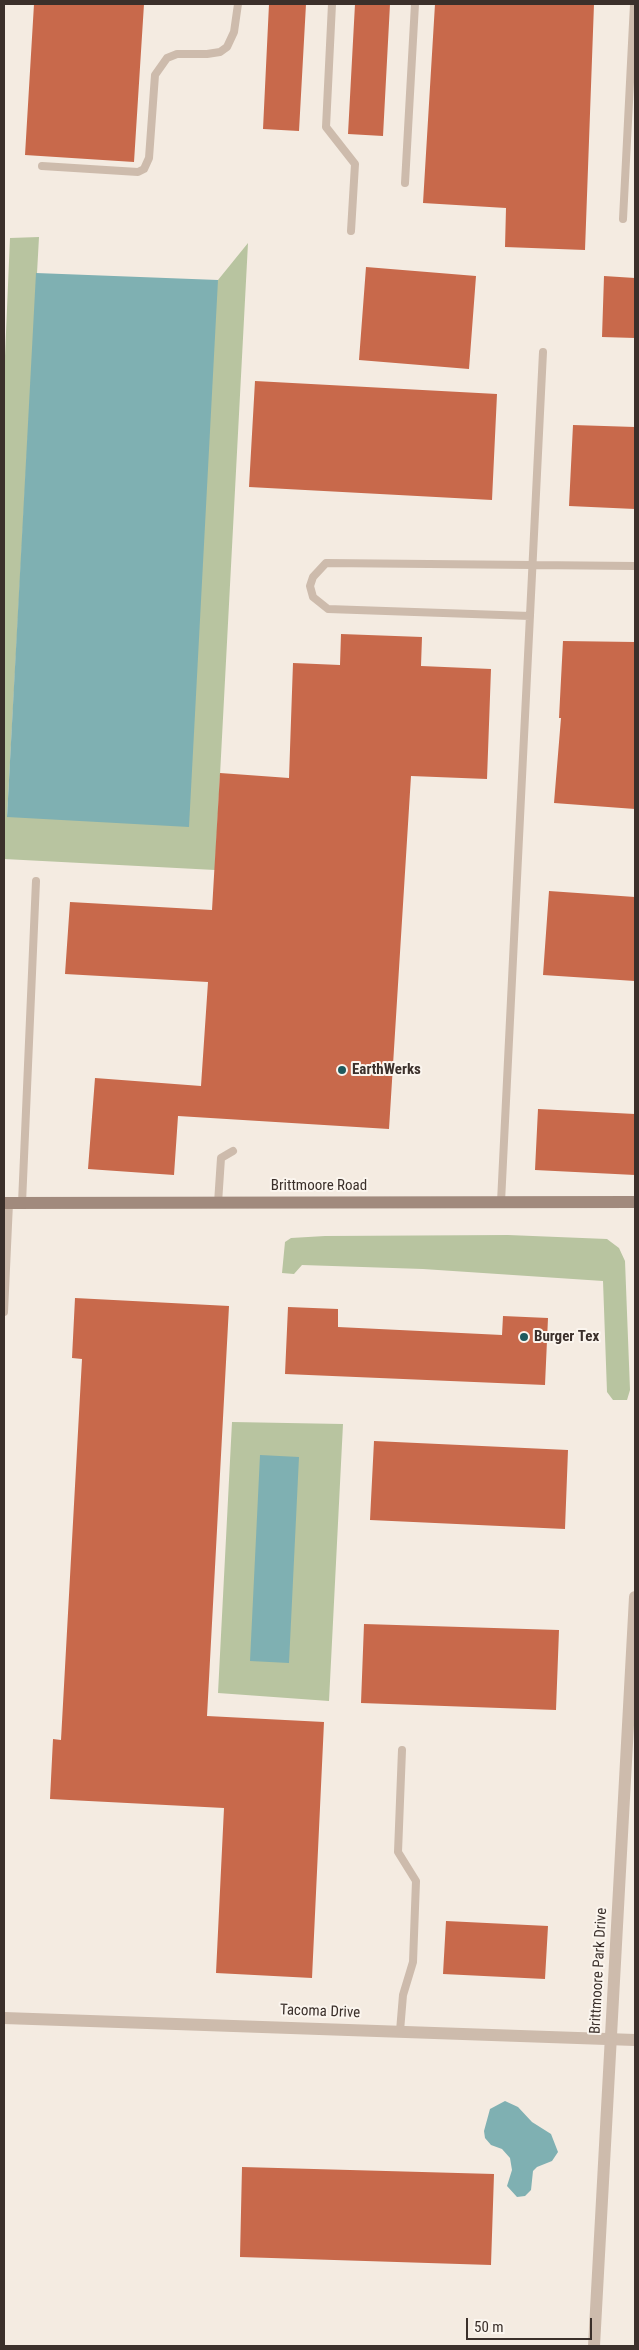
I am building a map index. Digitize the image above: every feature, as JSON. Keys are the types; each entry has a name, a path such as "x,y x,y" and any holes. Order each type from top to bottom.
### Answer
{"main road":[{"name":"Brittmoore Road","path":"12,1203 635,1202"}],"street":[{"name":"Brittmoore Park Drive","path":"594,2346 635,1597"},
{"name":"Tacoma Drive","path":"4,2018 635,2040"}],"lane":[{"path":"42,166 138,172 144,169 149,158 155,75 166,58 176,54 207,54 220,52 227,47 234,32 238,4"},
{"path":"332,4 326,127 355,164 351,231"},
{"path":"405,184 415,4"},
{"path":"623,219 634,4"},
{"path":"502,1202 531,567 543,352"},
{"path":"530,616 328,609 313,597 310,586 314,577 326,564 531,567 635,566"},
{"path":"4,1312 36,880"},
{"path":"218,1203 221,1158 233,1151"},
{"path":"400,2031 403,1995 412,1962 416,1881 398,1852 402,1750"}],"green space":[{"path":"39,237 7,817 218,280 248,243 215,870 4,859 4,379 10,238"},
{"path":"508,1235 607,1239 619,1248 625,1261 630,1390 627,1400 613,1400 607,1392 603,1281 423,1269 302,1265 294,1274 282,1273 285,1242 291,1238 325,1236"},
{"path":"232,1422 343,1424 329,1701 218,1693"}],"water":[{"path":"36,273 218,280 189,827 7,817"},
{"path":"260,1455 299,1457 289,1663 250,1661"},
{"path":"505,2101 518,2107 532,2122 551,2134 558,2152 552,2161 537,2167 533,2171 531,2190 525,2196 517,2197 507,2186 512,2170 510,2158 502,2149 491,2145 485,2138 484,2131 490,2109"}],"building":[{"path":"34,4 144,4 134,162 25,155"},
{"path":"269,4 306,4 299,131 263,129"},
{"path":"355,4 390,4 383,136 348,134"},
{"path":"435,4 594,4 585,250 505,247 506,208 423,203"},
{"path":"366,267 476,276 469,369 359,360"},
{"path":"604,276 635,278 635,338 602,337"},
{"path":"255,381 497,394 492,500 249,487"},
{"path":"573,425 635,427 635,509 569,506"},
{"path":"341,634 422,637 421,666 491,669 487,779 411,776 389,1129 178,1116 174,1175 88,1169 95,1078 201,1086 208,982 65,974 70,902 212,910 220,773 289,778 293,663 340,665"},
{"path":"563,641 635,642 635,809 554,803 561,718 559,718"},
{"path":"549,891 635,897 635,981 543,975"},
{"path":"538,1109 635,1114 635,1175 535,1170"},
{"path":"75,1298 229,1306 207,1716 324,1722 312,1978 216,1973 224,1808 50,1799 53,1739 61,1740 82,1359 72,1358"},
{"path":"288,1307 338,1309 338,1327 502,1335 503,1316 548,1318 545,1385 285,1374"},
{"path":"374,1441 568,1450 565,1529 370,1520"},
{"path":"364,1624 559,1630 556,1710 361,1703"},
{"path":"446,1921 548,1926 545,1979 443,1974"},
{"path":"242,2167 494,2174 491,2265 240,2257"}],"place":[{"name":"EarthWerks","path":"342,1070"},
{"name":"Burger Tex","path":"524,1337"}]}
